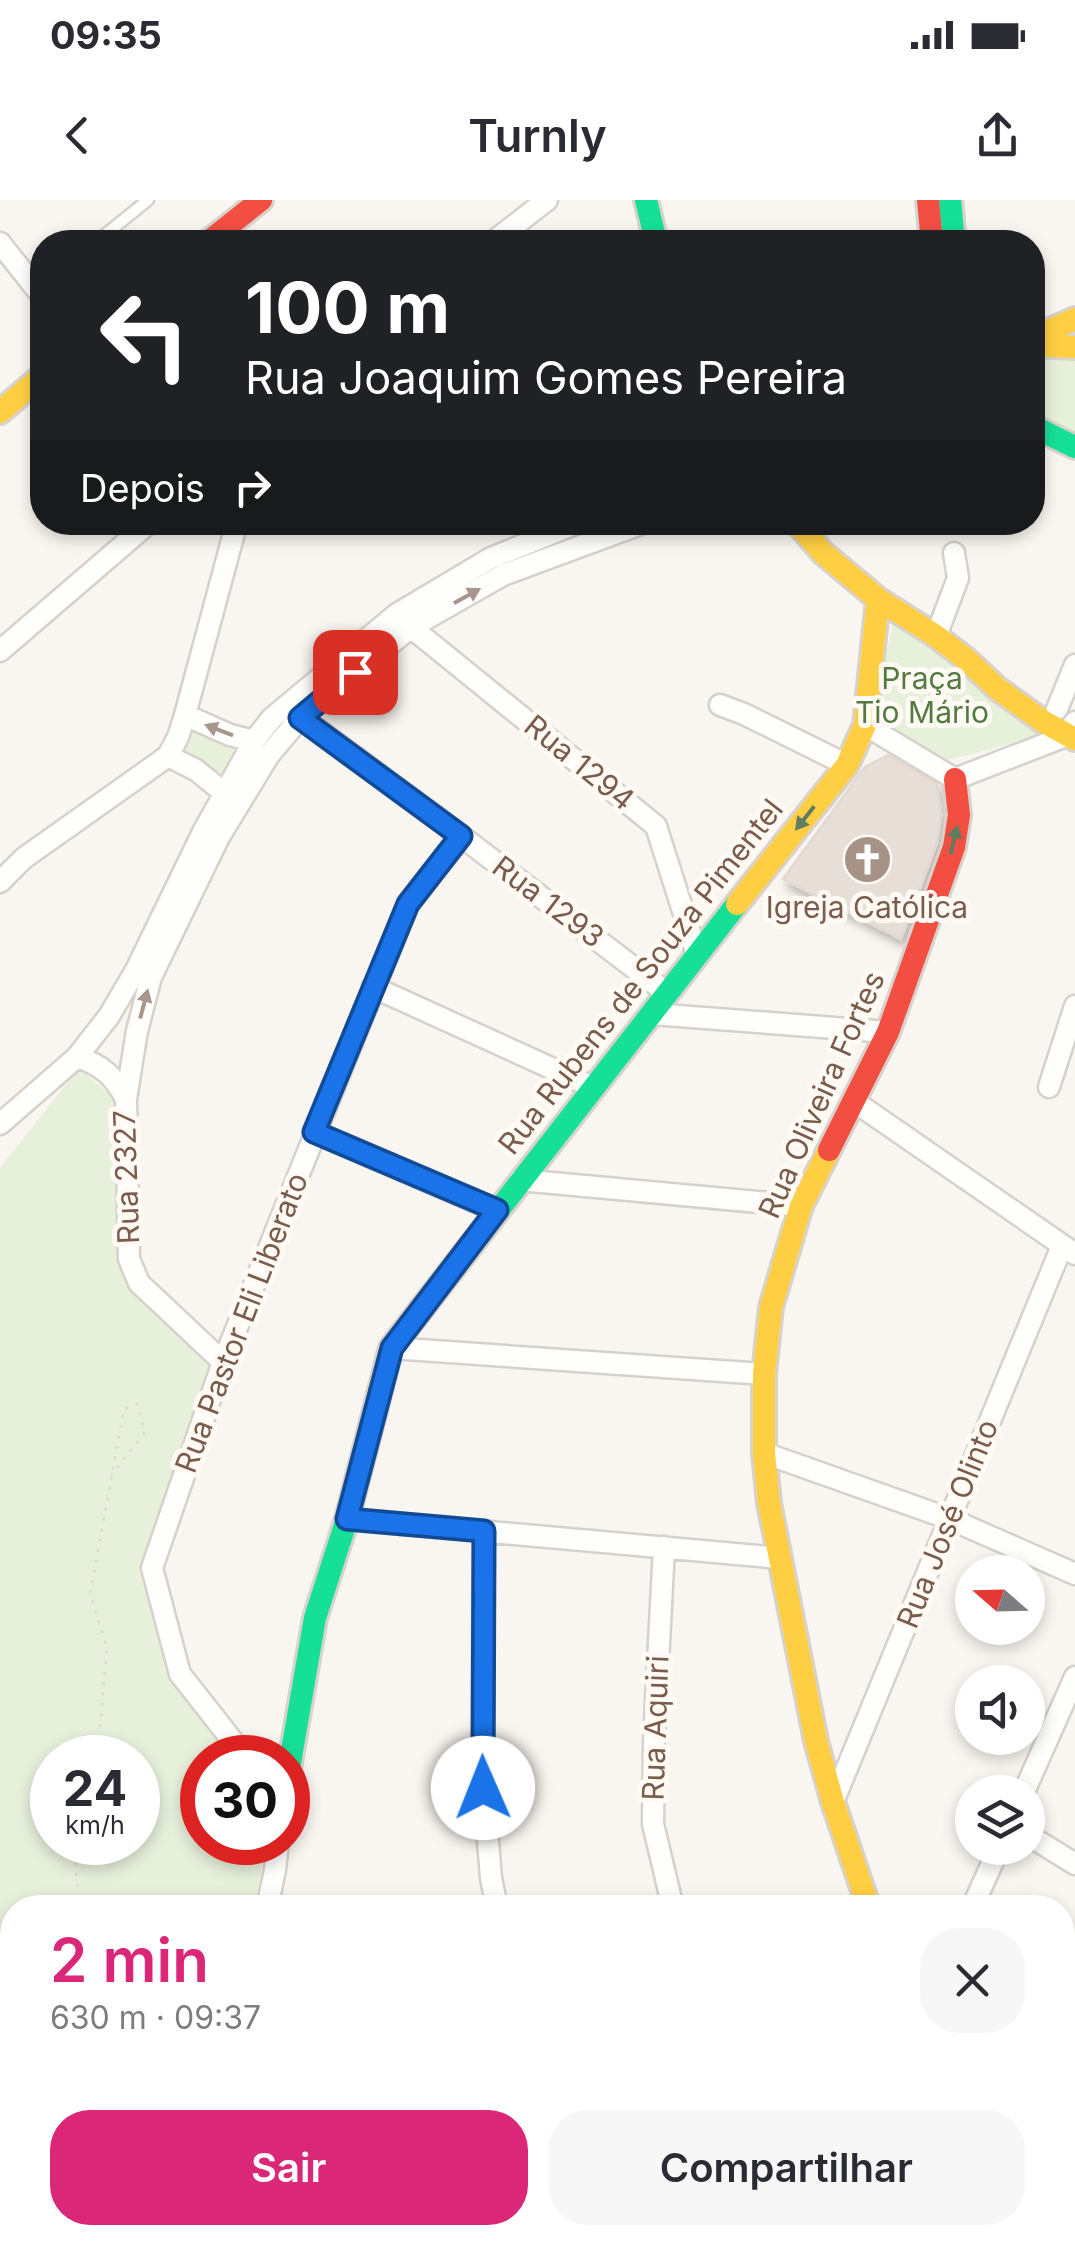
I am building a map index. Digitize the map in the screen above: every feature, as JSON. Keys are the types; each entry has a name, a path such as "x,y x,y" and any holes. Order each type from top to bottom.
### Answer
{"main road":[{"path":"223,230 261,200"},
{"path":"646,200 653,230"},
{"path":"928,200 931,230"},
{"path":"950,200 953,230"},
{"path":"1045,332 1075,319"},
{"path":"1045,346 1075,347"},
{"path":"0,412 30,386"},
{"path":"1045,432 1075,447"},
{"path":"808,535 878,599 966,659 1006,674 1070,726"},
{"name":"Rua Rubens de Souza Pimentel","path":"295,1735 315,1618 347,1519 392,1348 846,765 865,725 878,599"},
{"name":"Rua Oliveira Fortes","path":"864,1895 816,1741 769,1503 764,1453 764,1374 771,1307 801,1206 888,1032 954,847 959,815 955,780"}],"street":[{"path":"508,230 547,200"},
{"path":"0,243 30,281"},
{"path":"0,650 135,535"},
{"path":"0,882 24,858 168,756 185,715 234,535"},
{"path":"0,1124 77,1058 109,1016 136,970 204,830 269,755 292,713 403,621 491,558 548,535"},
{"path":"403,621 504,575 611,535"},
{"path":"936,636 958,578 954,553"},
{"name":"Rua 1294","path":"403,621 656,826 697,955"},
{"path":"865,725 955,780 1070,726 1075,664"},
{"path":"720,705 846,765"},
{"path":"121,1077 152,977 218,837 254,741 272,718 292,713"},
{"name":"Rua 1293","path":"292,713 667,993"},
{"path":"185,715 230,736 254,741"},
{"path":"168,756 196,770 232,799"},
{"name":"Rua Pastor Eli Liberato","path":"228,1735 180,1674 152,1568 222,1362 408,904 461,836"},
{"path":"373,987 595,1088"},
{"path":"1049,1087 1075,1006"},
{"path":"652,1014 888,1032"},
{"name":"Rua 2327","path":"77,1058 121,1077 126,1100 130,1258 139,1282 222,1362"},
{"path":"855,1102 1068,1250"},
{"path":"314,1132 497,1210"},
{"path":"520,1180 801,1206"},
{"name":"Rua José Olinto","path":"833,1802 950,1519 1068,1250"},
{"path":"392,1348 764,1374"},
{"path":"764,1453 950,1519 1075,1574"},
{"path":"347,1519 780,1558"},
{"path":"484,1531 482,1768 495,1895"},
{"name":"Rua Aquiri","path":"664,1547 653,1824 670,1895"},
{"path":"1032,1775 1075,1677"},
{"path":"1045,1845 1075,1864"},
{"path":"271,1895 276,1865"},
{"path":"978,1895 991,1865"}],"lane":[{"path":"111,230 148,200"}],"path":[{"path":"100,1735 107,1648 90,1594 111,1476 124,1409 137,1404 145,1432 111,1476"},
{"path":"76,1865 78,1895"}],"green space":[{"path":"1045,356 1075,360 1075,436 1045,422"},
{"name":"Praça Tio Mário","path":"894,619 1045,735 948,760 873,719"},
{"path":"179,725 245,749 227,775 165,748"},
{"path":"79,1068 115,1099 123,1269 213,1369 140,1574 169,1675 216,1735 180,1735 180,1865 263,1865 256,1895 0,1895 0,1168"}],"building":[{"name":"Igreja Católica","path":"888,755 937,784 941,815 937,843 901,939 783,879 865,767"}],"traffic: fast":[{"path":"646,200 653,230"},
{"path":"950,200 953,230"},
{"path":"1045,432 1075,447"},
{"path":"295,1735 315,1618 347,1519 391,1348 737,904"}],"traffic: slow":[{"path":"1045,332 1075,319"},
{"path":"1045,346 1075,347"},
{"path":"0,412 30,386"},
{"path":"807,535 878,599 936,636 1044,722 1075,739"},
{"path":"737,904 847,765 865,725 878,599"},
{"path":"829,1150 801,1206 771,1307 764,1374 764,1453 769,1503 816,1741 865,1895"}],"traffic: jam":[{"path":"223,230 261,200"},
{"path":"928,200 931,230"},
{"path":"829,1150 888,1032 954,847 959,815 955,779"}],"place":[{"name":"Igreja Católica","path":"867,859"}],"route":[{"path":"355,672 300,718 461,836 408,904 314,1132 497,1210 392,1348 347,1519 484,1531 483,1788"}]}
